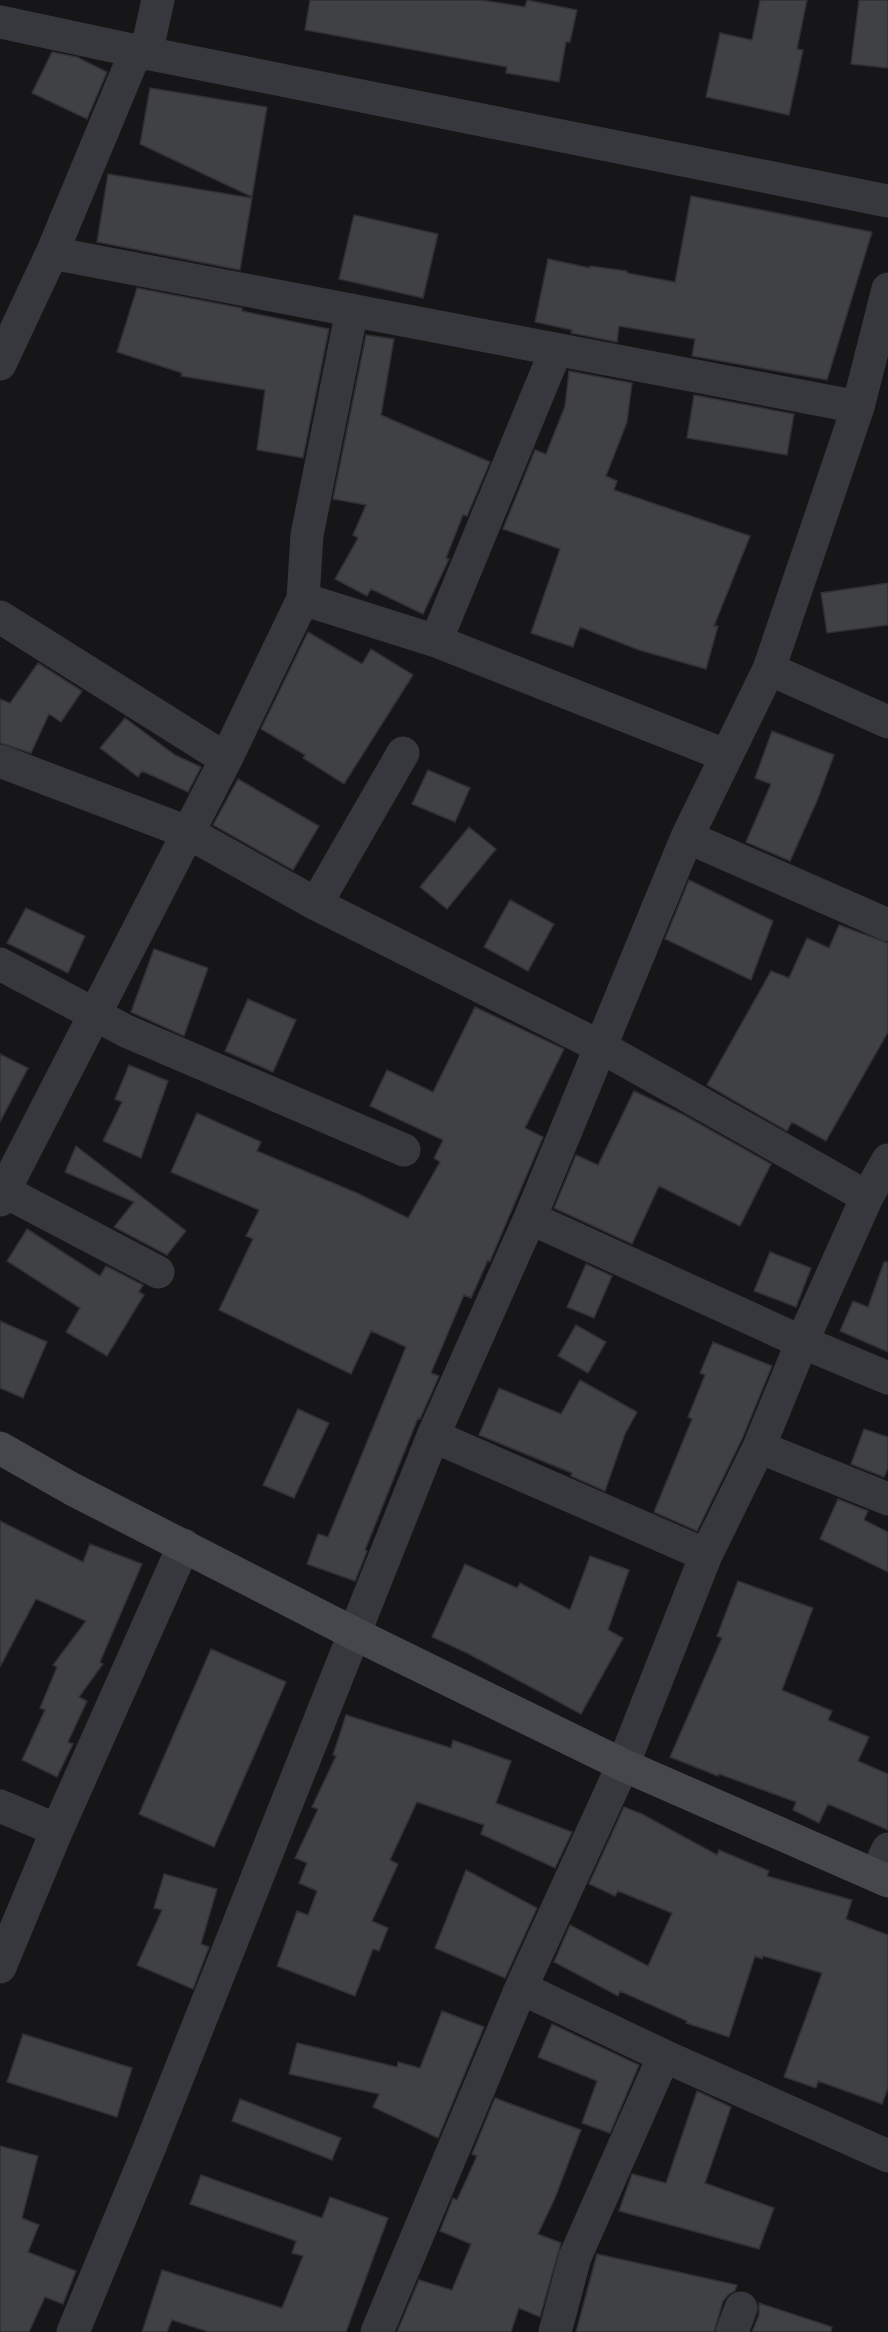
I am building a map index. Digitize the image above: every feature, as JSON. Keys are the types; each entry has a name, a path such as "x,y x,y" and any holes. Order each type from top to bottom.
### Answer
{"street":[{"path":"0,364 141,53 158,0"},
{"path":"0,22 141,53 888,201"},
{"path":"52,253 858,407"},
{"path":"73,2332 158,2127 355,1635 394,1528 530,1218 687,837 725,755 769,669 858,407 888,289"},
{"path":"158,1272 2,1196 226,759 284,643 303,599 307,535 352,310"},
{"path":"436,641 556,350"},
{"path":"303,599 436,641 725,755"},
{"path":"0,617 226,759"},
{"path":"769,669 888,722"},
{"path":"316,904 403,753"},
{"path":"0,761 187,832 316,904 601,1047 880,1183 802,1342 759,1447 706,1555 623,1765 521,1989 377,2332"},
{"path":"687,837 888,925"},
{"path":"0,964 126,1031 404,1150"},
{"path":"530,1218 802,1342 888,1378"},
{"path":"433,1436 706,1555"},
{"path":"759,1447 888,1499"},
{"path":"0,1448 72,1489 355,1635 623,1765 884,1868"},
{"path":"0,1967 57,1830 184,1545"},
{"path":"0,1806 57,1830"},
{"path":"521,1989 888,2156"},
{"path":"555,2332 574,2257 664,2056"}],"building":[{"path":"310,0 481,0 525,7 527,0 577,10 570,42 566,42 559,82 506,73 507,67 305,30"},
{"path":"760,0 807,0 797,49 803,50 789,115 706,97 720,33 752,40"},
{"path":"859,0 888,0 888,68 851,64"},
{"path":"52,52 77,57 107,72 87,119 32,93"},
{"path":"150,88 267,107 252,197 140,144"},
{"path":"108,174 252,198 240,270 97,242"},
{"path":"691,196 872,232 827,380 692,356 695,339 619,326 617,342 571,333 572,330 535,322 548,259 590,268 590,266 627,271 627,273 675,282"},
{"path":"354,215 438,234 423,298 339,279"},
{"path":"137,288 242,308 242,311 329,329 303,458 257,450 265,390 181,376 182,373 117,352"},
{"path":"366,335 394,339 381,415 490,462 467,516 463,515 446,558 449,559 423,614 371,589 367,596 335,579 358,538 353,535 366,505 333,499"},
{"path":"569,371 632,383 627,422 606,476 617,481 614,490 750,536 714,626 718,626 706,669 639,650 580,627 573,647 531,633 560,549 503,529 535,450 546,454 565,406"},
{"path":"694,395 794,414 787,455 687,438"},
{"path":"888,583 888,625 827,633 821,593"},
{"path":"308,632 362,664 371,649 413,675 344,784 303,758 305,755 261,729"},
{"path":"38,663 82,691 61,722 49,714 31,753 0,743 0,699 10,703"},
{"path":"125,718 175,755 201,767 188,792 142,771 138,777 100,748"},
{"path":"772,731 834,755 817,801 790,861 746,842 771,784 755,778"},
{"path":"428,770 470,788 455,822 412,804"},
{"path":"238,779 319,826 293,870 213,825"},
{"path":"469,827 496,849 447,909 420,887"},
{"path":"689,880 773,921 751,980 665,939"},
{"path":"510,900 554,924 528,971 484,947"},
{"path":"26,908 85,936 68,973 7,943"},
{"path":"839,925 888,943 888,1032 826,1141 792,1122 787,1131 707,1085 771,971 789,978 807,938 829,948"},
{"path":"154,949 208,968 184,1036 131,1012"},
{"path":"248,999 296,1020 273,1072 225,1051"},
{"path":"475,1007 564,1049 525,1128 543,1137 490,1261 488,1260 471,1298 464,1295 431,1373 439,1376 420,1419 418,1418 365,1550 367,1551 355,1581 307,1564 318,1534 328,1537 406,1347 371,1331 351,1374 219,1310 253,1239 246,1236 259,1210 171,1172 197,1113 261,1142 257,1151 357,1193 408,1218 440,1162 434,1158 443,1140 370,1106 387,1070 433,1092"},
{"path":"0,1054 28,1068 0,1122"},
{"path":"129,1065 168,1081 141,1158 103,1141 122,1102 115,1099"},
{"path":"634,1091 684,1115 771,1164 740,1226 659,1186 632,1244 554,1208 576,1155 598,1165"},
{"path":"76,1146 186,1231 167,1255 114,1227 134,1202 65,1172"},
{"path":"27,1229 100,1276 106,1266 143,1285 139,1292 144,1295 107,1356 66,1332 80,1308 7,1261"},
{"path":"770,1252 811,1268 796,1307 754,1291"},
{"path":"884,1262 888,1262 888,1352 840,1331 853,1301 868,1307"},
{"path":"586,1264 612,1276 594,1318 567,1307"},
{"path":"0,1321 47,1342 23,1398 0,1388"},
{"path":"576,1325 606,1342 588,1373 558,1356"},
{"path":"713,1342 772,1366 742,1439 697,1531 654,1512 692,1419 688,1417 705,1375 700,1373"},
{"path":"580,1380 637,1412 625,1434 605,1491 571,1476 572,1473 479,1435 499,1388 561,1414"},
{"path":"298,1409 329,1423 294,1498 263,1485"},
{"path":"864,1429 888,1437 888,1468 884,1477 851,1464"},
{"path":"838,1499 868,1511 864,1520 888,1532 888,1572 820,1539"},
{"path":"0,1521 83,1562 90,1544 142,1564 100,1662 103,1664 79,1697 87,1701 68,1742 73,1744 57,1777 22,1760 45,1710 40,1708 57,1667 53,1665 86,1621 36,1599 0,1667"},
{"path":"590,1556 629,1570 608,1630 623,1638 581,1714 467,1653 432,1637 465,1564 517,1588 520,1583 570,1610"},
{"path":"738,1581 813,1608 782,1690 832,1711 828,1720 869,1737 858,1761 888,1774 888,1830 828,1804 819,1823 793,1810 796,1802 670,1757 722,1638 717,1636"},
{"path":"211,1649 286,1682 214,1847 139,1814"},
{"path":"346,1715 451,1748 453,1740 511,1761 496,1803 572,1832 555,1868 481,1834 484,1825 417,1802 390,1860 398,1864 372,1921 388,1928 379,1951 373,1949 355,1996 277,1966 297,1911 308,1915 317,1891 299,1883 307,1863 295,1858 318,1809 312,1807 336,1756 333,1755"},
{"path":"624,1807 642,1814 717,1855 719,1850 769,1871 767,1876 852,1900 846,1919 888,1935 888,2088 882,2104 818,2081 816,2088 784,2077 822,1973 763,1956 762,1959 755,1956 729,2037 686,2023 687,2021 620,1991 618,1996 554,1962 570,1925 648,1966 672,1913 618,1891 615,1896 589,1884"},
{"path":"466,1870 537,1908 505,1978 435,1948"},
{"path":"164,1874 217,1889 201,1944 209,1947 193,1989 137,1965 162,1910 154,1908"},
{"path":"442,2011 484,2027 438,2138 373,2107 379,2094 289,2074 297,2043 397,2067 398,2062 420,2068"},
{"path":"552,2024 639,2065 610,2133 582,2123 597,2081 538,2057"},
{"path":"23,2034 132,2068 117,2117 7,2082"},
{"path":"697,2091 731,2107 705,2183 774,2208 759,2249 619,2211 632,2174 666,2183"},
{"path":"495,2098 581,2130 555,2198 538,2234 561,2243 540,2317 519,2308 511,2332 397,2332 419,2280 452,2290 471,2244 440,2231 453,2198 457,2200 477,2156 472,2154"},
{"path":"240,2099 341,2138 332,2160 232,2121"},
{"path":"0,2146 38,2156 22,2218 39,2225 28,2252 76,2271 63,2304 45,2297 29,2332 0,2332"},
{"path":"201,2175 322,2218 330,2197 388,2218 346,2332 209,2332 172,2320 167,2332 142,2332 162,2270 282,2308 303,2256 292,2253 296,2241 190,2204"},
{"path":"597,2254 737,2285 735,2291 723,2301 714,2332 576,2332"},
{"path":"759,2303 832,2327 831,2332 752,2332 759,2315"}]}
